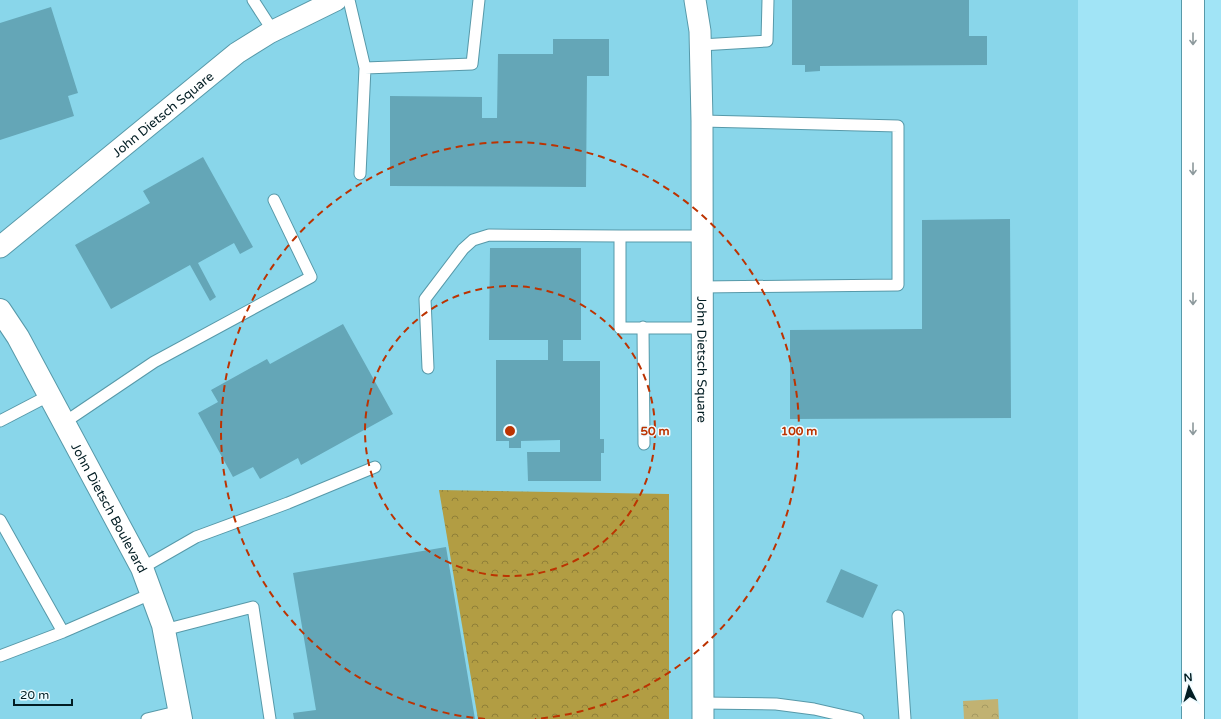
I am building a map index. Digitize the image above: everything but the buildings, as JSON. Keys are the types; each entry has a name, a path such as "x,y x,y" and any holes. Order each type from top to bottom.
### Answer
{"main road":[{"path":"1193,0 1193,719"},
{"name":"John Dietsch Boulevard","path":"0,310 18,337 50,395 142,568 153,593 164,630 181,715"}],"street":[{"name":"John Dietsch Square","path":"0,247 237,53 273,31 336,0"},
{"name":"John Dietsch Square","path":"695,0 701,45 702,121 703,711"}],"lane":[{"path":"253,0 273,31"},
{"path":"349,0 365,68 360,174"},
{"path":"365,68 472,64 479,0"},
{"path":"701,45 767,41 768,0"},
{"path":"702,121 898,126 898,285 702,287"},
{"path":"64,422 110,393 154,362 311,276 274,200"},
{"path":"428,368 426,299 463,249 474,240 489,235 702,236"},
{"path":"620,236 620,328 702,328"},
{"path":"643,328 644,444"},
{"path":"0,421 50,395"},
{"path":"142,568 196,537 288,503 375,467"},
{"path":"0,520 63,632"},
{"path":"0,656 63,632 153,593"},
{"path":"164,630 253,607 270,719"},
{"path":"898,616 905,719"},
{"path":"703,711 776,704 814,709 858,719"},
{"path":"147,719 181,715"}],"shaded area":[{"path":"0,0 1078,0 1078,719 0,719"}],"green space":[{"path":"439,490 669,494 669,719 478,719"},
{"path":"998,699 999,719 964,719 963,701"}]}
